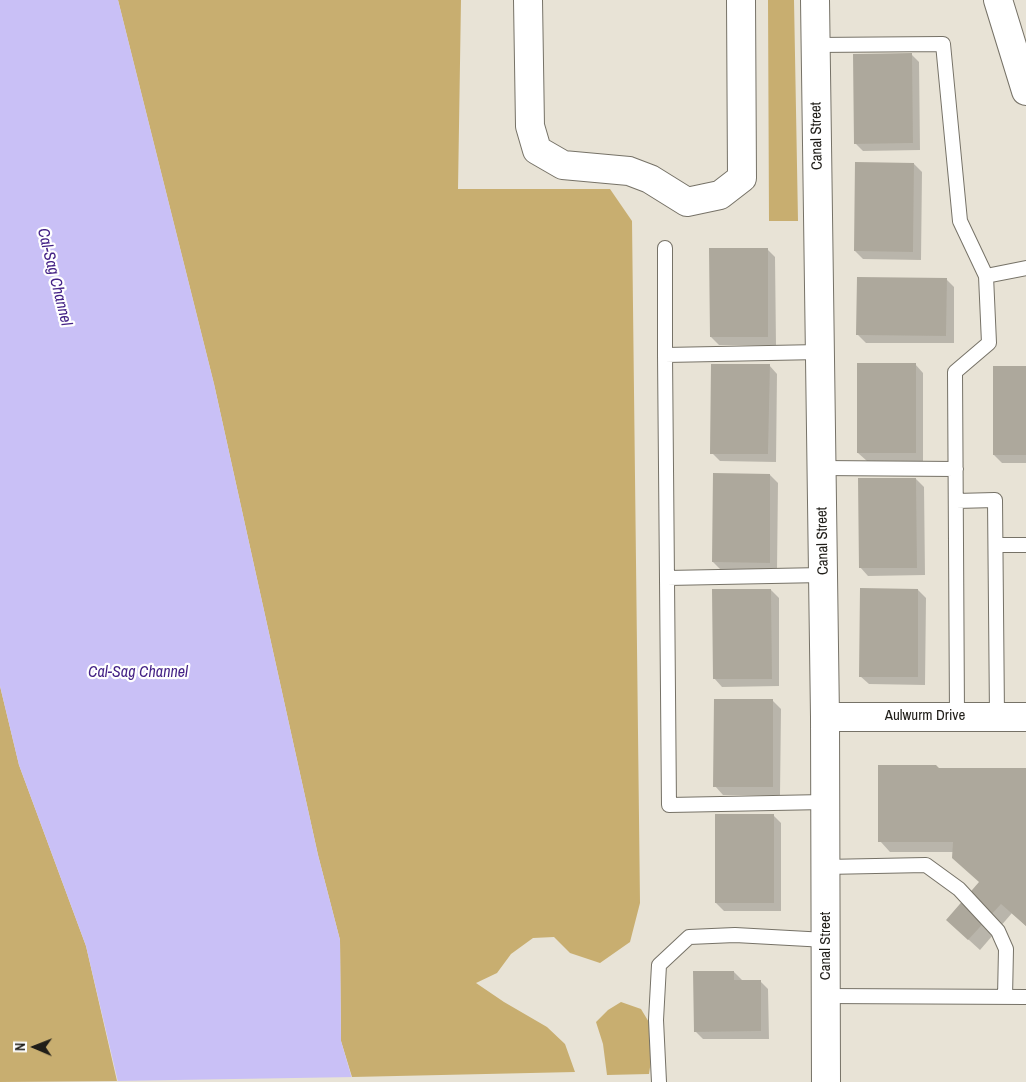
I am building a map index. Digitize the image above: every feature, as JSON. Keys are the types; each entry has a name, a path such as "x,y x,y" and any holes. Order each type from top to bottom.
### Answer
{"street":[{"path":"528,0 530,126 537,150 563,166 629,171 650,179 687,202 720,195 742,178 742,0"},
{"name":"Canal Street","path":"815,0 825,717 826,1082"},
{"path":"998,0 1026,91"},
{"name":"Aulwurm Drive","path":"825,717 1026,716"}],"lane":[{"path":"816,45 943,44 960,221 986,276 989,343 955,372 957,716"},
{"path":"665,248 669,805 825,802"},
{"path":"986,276 1026,268"},
{"path":"665,355 820,352"},
{"path":"822,468 956,469"},
{"path":"956,502 996,500 997,716"},
{"path":"996,545 1026,545"},
{"path":"667,578 823,575"},
{"path":"825,867 926,865 959,888 998,931 1006,949 1005,997"},
{"path":"659,1082 656,1020 659,965 689,937 735,935 826,940"},
{"path":"826,996 1026,997"}],"shaded area":[{"path":"118,0 461,0 458,189 610,189 632,221 640,903 630,942 600,963 570,953 554,937 533,938 511,954 497,973 476,983 547,1027 565,1044 575,1072 352,1077 341,1041 340,940 318,855 214,384"},
{"path":"768,0 794,0 798,221 769,221"},
{"path":"0,686 19,765 86,946 117,1081 0,1082"},
{"path":"621,1002 641,1009 650,1024 653,1047 649,1074 607,1075 603,1044 596,1022 608,1010"}],"water":[{"name":"Cal-Sag Channel","path":"0,0 118,0 214,384 318,855 340,940 341,1041 353,1082 118,1082 86,946 19,765 0,686"}],"pier":[{"path":"355,1077 356,1082 115,1082 115,1081"}],"building":[{"path":"912,53 913,143 854,144 853,54"},
{"path":"855,162 914,163 913,252 854,251"},
{"path":"709,248 768,248 768,337 710,337"},
{"path":"857,277 947,278 946,336 856,335"},
{"path":"857,363 916,363 916,453 857,453"},
{"path":"711,364 770,364 768,454 710,454"},
{"path":"993,366 1026,366 1026,455 993,455"},
{"path":"713,473 770,474 770,563 712,562"},
{"path":"858,478 916,478 917,568 859,568"},
{"path":"860,588 918,589 918,677 859,677"},
{"path":"712,589 771,589 772,679 713,679"},
{"path":"714,699 773,699 773,787 713,787"},
{"path":"878,765 936,765 939,768 1026,768 1026,926 1001,904 968,940 946,920 979,882 952,858 953,842 878,842"},
{"path":"715,814 774,814 774,903 715,903"},
{"path":"693,971 734,971 734,980 761,980 761,1031 694,1032"}]}
